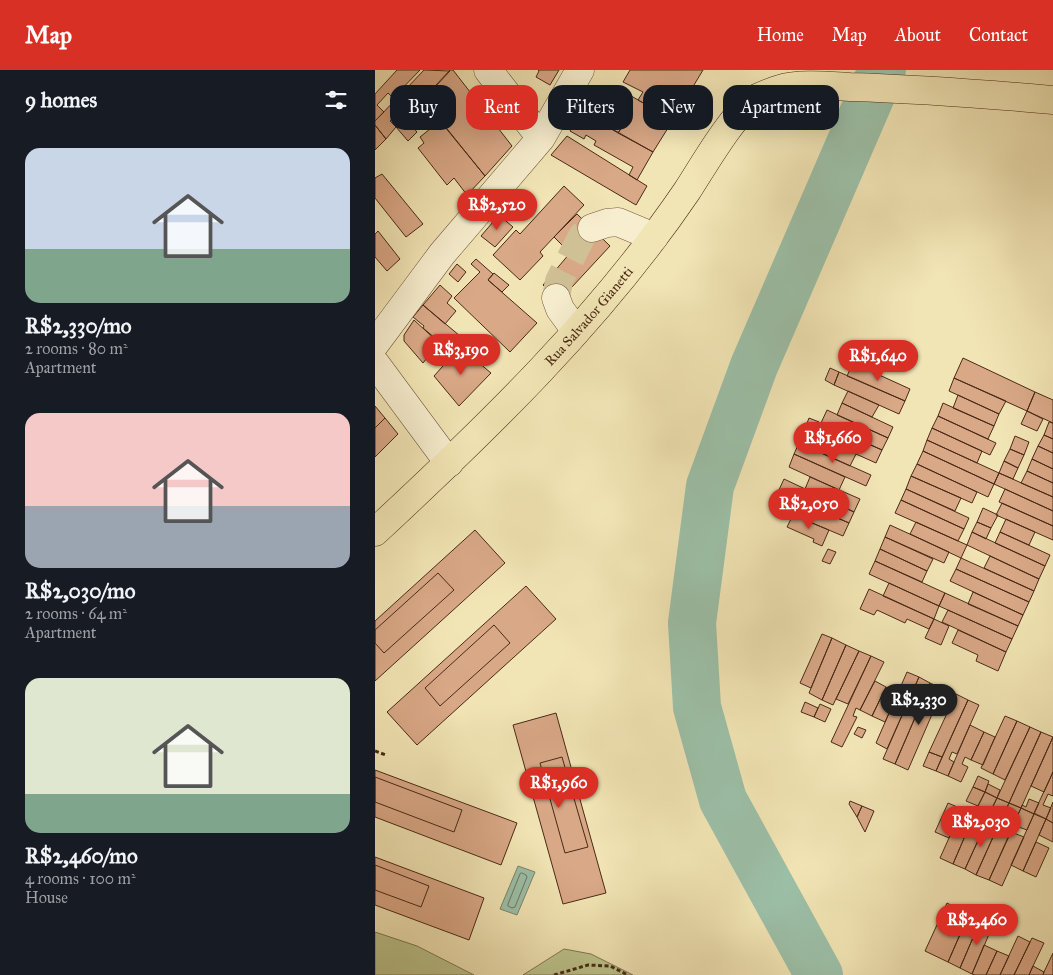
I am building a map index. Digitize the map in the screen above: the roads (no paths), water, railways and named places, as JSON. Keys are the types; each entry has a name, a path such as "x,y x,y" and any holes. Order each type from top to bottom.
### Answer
{"main road":[{"name":"Rua Salvador Gianetti","path":"375,532 449,463 532,380 609,294 654,236 737,116 759,97 783,88 816,86 928,90 1053,100"}],"street":[{"path":"489,70 541,138"},
{"path":"375,344 442,254 541,138 580,70"},
{"path":"592,228 618,222 654,236"},
{"path":"557,298 560,309 576,331"},
{"path":"375,363 449,463"}],"water":[{"path":"518,866 535,872 517,915 500,909"}],"waterway":[{"path":"819,975 723,800 697,707 692,623 710,486 754,366 882,70"}],"tunnel":[{"path":"556,298 559,281 582,236 592,228"}]}
